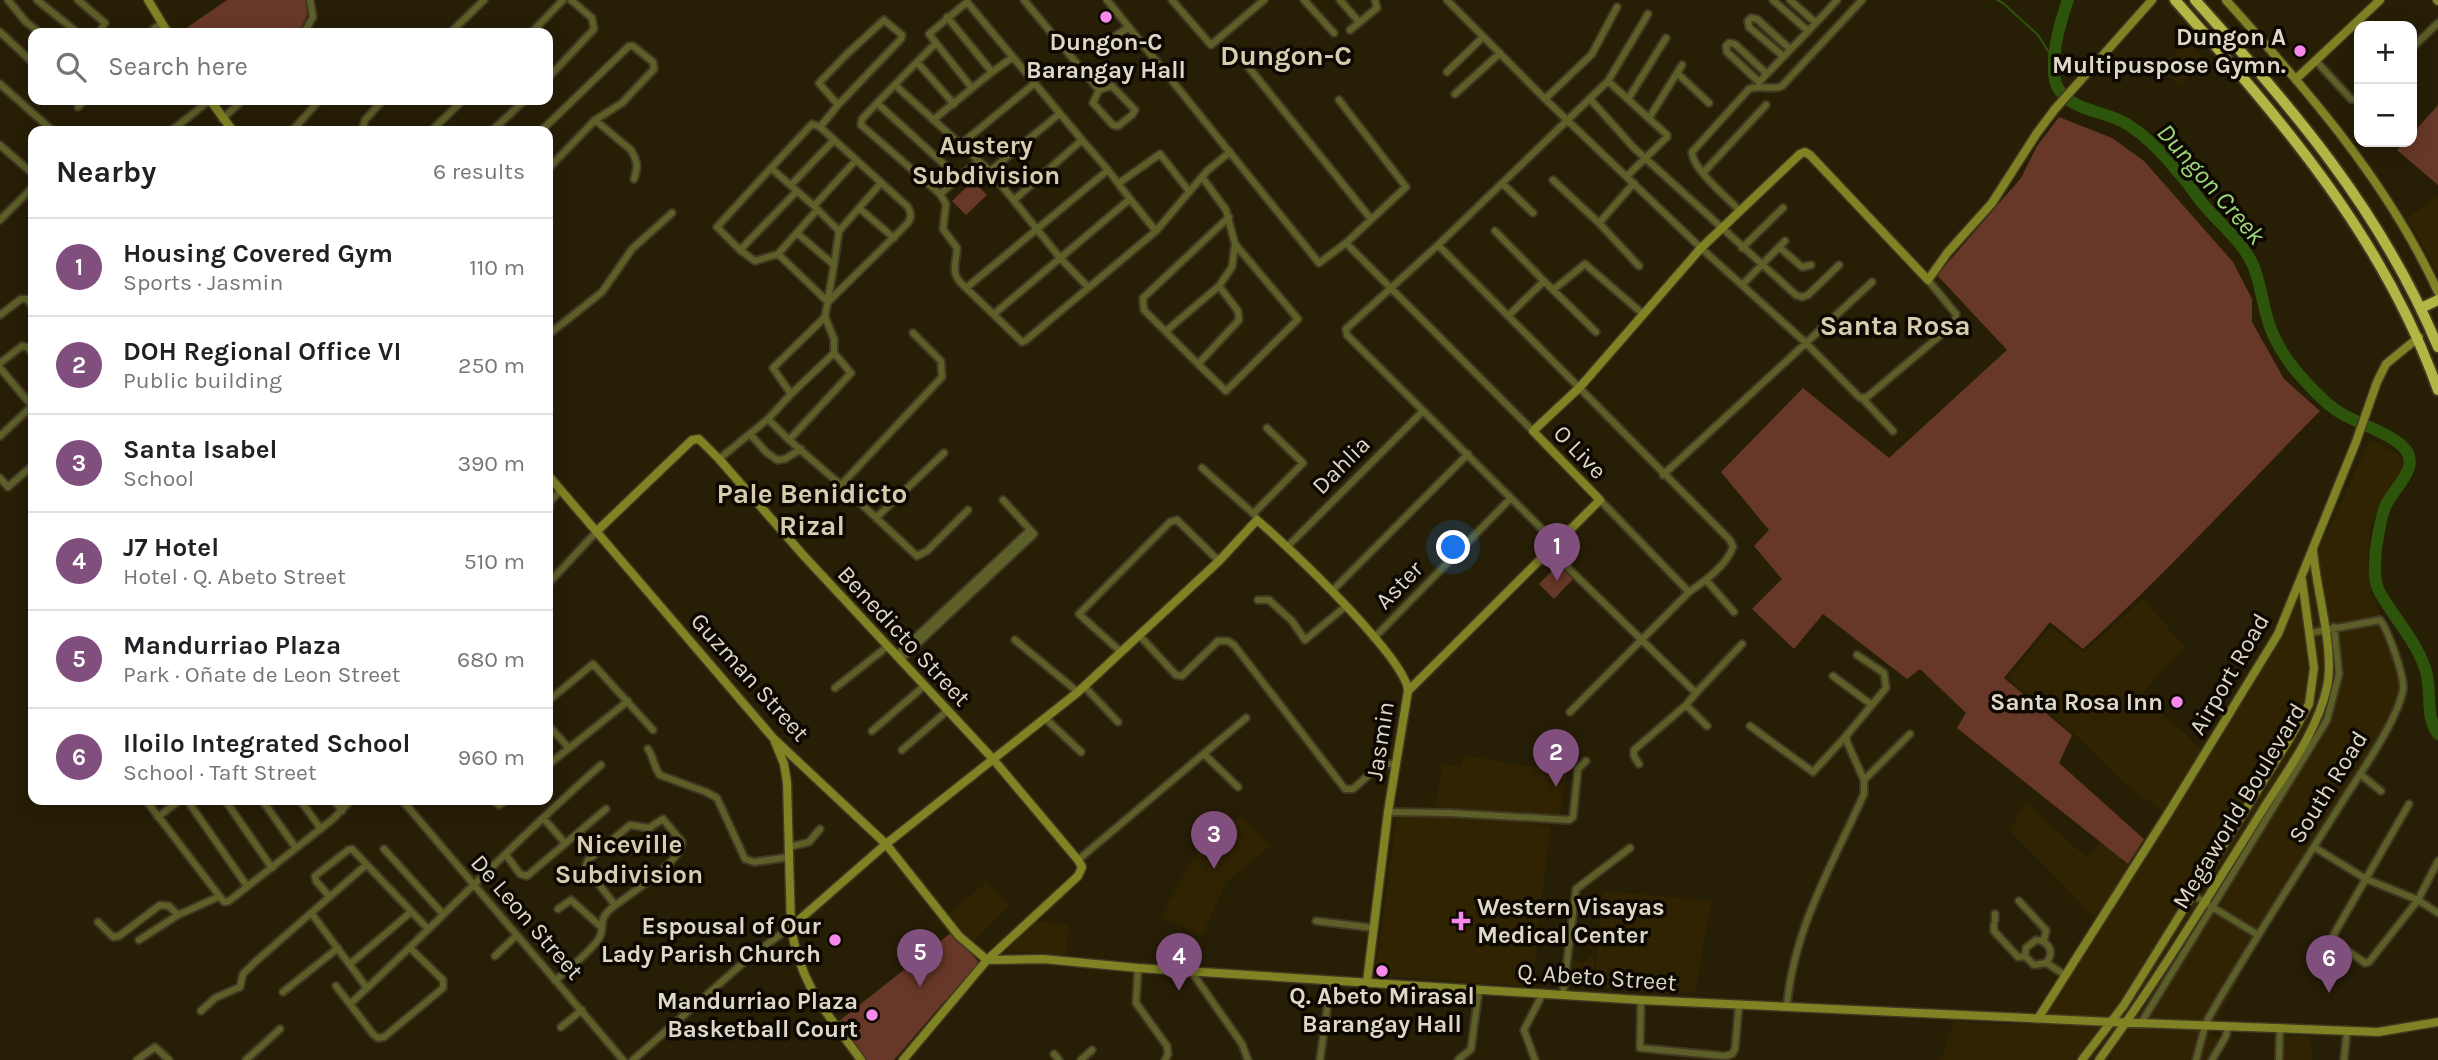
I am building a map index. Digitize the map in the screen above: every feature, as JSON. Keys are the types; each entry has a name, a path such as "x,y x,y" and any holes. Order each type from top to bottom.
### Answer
{"highway":[{"path":"2175,0 2265,102 2329,184 2393,286 2419,337 2438,390"},
{"path":"2196,0 2277,91 2345,177 2382,234 2438,347"},
{"path":"2265,102 2277,91"},
{"path":"2421,308 2438,300"}],"street":[{"path":"8,0 34,28"},
{"path":"37,0 72,28"},
{"path":"78,0 105,23 102,28"},
{"path":"149,0 165,28"},
{"path":"307,28 313,17 310,0"},
{"path":"455,28 484,0"},
{"path":"536,28 563,0"},
{"path":"553,73 594,29 592,18 571,0"},
{"path":"1024,0 1099,90"},
{"path":"1107,0 1317,261 1321,262 1404,190 1405,184 1339,100"},
{"path":"1172,0 1211,45 1264,0"},
{"path":"1249,0 1256,6"},
{"path":"1304,0 1334,33"},
{"path":"1340,0 1359,22"},
{"path":"1350,30 1377,8 1375,0"},
{"path":"1447,0 1545,99 1701,248 1806,343 1893,431"},
{"path":"1773,0 1808,31"},
{"path":"1790,0 1816,23"},
{"path":"1740,211 1703,173 1692,158 1692,152 1749,89 1756,86 1782,86 1863,0"},
{"path":"1928,279 1998,195 2055,109 2152,0"},
{"path":"2226,0 2297,79 2362,162 2410,239 2438,292"},
{"path":"2297,79 2380,0"},
{"path":"972,88 929,34 967,2 1035,83 1058,115 1119,183 1156,232"},
{"path":"1767,74 1735,44 1729,43 1726,46 1727,52 1759,82 1767,74 1783,56 1816,23 1832,2"},
{"path":"1545,99 1592,54 1617,7"},
{"path":"1555,542 1346,332 1349,326 1438,245 1608,81 1648,15"},
{"path":"947,17 992,72"},
{"path":"1783,56 1749,27 1748,21 1751,18 1757,19 1790,49"},
{"path":"820,127 901,39 902,36 887,21 884,20 848,52 819,83 838,105"},
{"path":"156,28 162,23"},
{"path":"2417,43 2438,23"},
{"path":"1105,43 1129,27"},
{"path":"0,33 28,58"},
{"path":"1447,72 1483,37"},
{"path":"1628,99 1667,38"},
{"path":"935,44 862,118 862,125 940,194 946,204 943,229 957,247 954,273 957,280 1022,342 1156,232 1189,191 1230,152"},
{"path":"546,126 629,46 633,46 653,62 653,69 622,103 595,120 553,164"},
{"path":"1455,94 1500,53"},
{"path":"933,120 1013,57"},
{"path":"2316,61 2354,100"},
{"path":"917,62 954,104"},
{"path":"1246,64 1371,219"},
{"path":"1649,118 1682,65"},
{"path":"1677,73 1709,103"},
{"path":"1608,81 1667,137 1627,176"},
{"path":"961,144 1035,83"},
{"path":"0,84 47,126"},
{"path":"895,85 990,170 1061,259 1088,287"},
{"path":"1112,86 1135,113 1118,126 1113,125 1093,103 1099,90 1112,86"},
{"path":"1590,99 1646,159 1796,295 1808,295 1839,265"},
{"path":"877,103 959,178"},
{"path":"177,126 204,105"},
{"path":"213,105 228,126"},
{"path":"222,119 237,105"},
{"path":"296,126 315,105"},
{"path":"363,126 365,120 378,105"},
{"path":"436,126 458,105"},
{"path":"497,126 520,105"},
{"path":"1703,173 1766,105"},
{"path":"990,170 1058,115"},
{"path":"595,120 631,150 638,167 634,179"},
{"path":"828,302 894,238 910,220 910,211 881,183 856,160 834,140 820,127 810,125 717,227 755,261 778,254 798,234 815,208 856,160"},
{"path":"791,185 834,140"},
{"path":"1014,200 1082,140"},
{"path":"0,145 28,170"},
{"path":"1346,243 1533,431 1580,387 1701,248 1805,152 1928,279 1956,314 1957,319 1863,399"},
{"path":"1119,183 1160,154 1189,191"},
{"path":"940,194 978,161"},
{"path":"771,168 839,231"},
{"path":"966,288 1108,170"},
{"path":"1202,177 1225,207 1229,217 1236,244 1298,319 1228,391 1222,390 1144,310 1143,298 1229,217"},
{"path":"1553,180 1599,223 1639,266"},
{"path":"789,440 849,377 849,370 834,353 834,339 825,317 839,231 881,183"},
{"path":"1502,183 1533,214"},
{"path":"1599,223 1634,183"},
{"path":"740,250 797,191"},
{"path":"0,220 28,192"},
{"path":"994,314 1130,199"},
{"path":"859,208 894,238"},
{"path":"1742,248 1783,208"},
{"path":"553,331 602,292 632,249 672,213"},
{"path":"1495,231 1596,332"},
{"path":"798,234 834,265"},
{"path":"1742,285 1785,241"},
{"path":"1166,331 1219,286 1231,267 1236,244"},
{"path":"1438,245 1730,540 1733,547 1731,553 1706,580 1689,592 1640,639 1570,712"},
{"path":"1779,247 1802,267 1811,265"},
{"path":"778,254 828,302"},
{"path":"1553,290 1585,264 1643,314"},
{"path":"1509,315 1544,281"},
{"path":"1663,475 1872,282"},
{"path":"1198,364 1239,320 1238,310 1219,286"},
{"path":"0,315 21,299 28,300"},
{"path":"791,394 773,368 825,317"},
{"path":"841,485 942,377 941,361 913,333"},
{"name":"Airport Road","path":"2039,1017 2277,634 2386,364 2419,337"},
{"path":"28,348 22,346 0,366 28,401"},
{"path":"719,459 768,419 834,353"},
{"path":"0,424 3,434 28,410"},
{"name":"Dahlia","path":"1287,545 1423,411"},
{"path":"768,419 917,556 923,555 968,510"},
{"path":"633,1060 752,955 791,927 886,844 1081,689 1219,561 1303,463 1267,428"},
{"name":"O Live","path":"1533,431 1600,500"},
{"path":"750,434 777,460 801,449"},
{"name":"Benedicto Street","path":"597,531 692,440 699,439 993,759 1078,860"},
{"path":"877,518 944,453"},
{"path":"1332,591 1468,454"},
{"path":"1202,468 1287,545 1346,606 1405,680 1408,691"},
{"path":"4,497 8,487 28,472"},
{"path":"0,478 8,487"},
{"name":"Guzman Street","path":"553,482 774,739 886,844 959,936 987,960"},
{"path":"553,499 560,491"},
{"name":"Aster","path":"1374,638 1510,499"},
{"path":"898,657 1032,532 1003,500"},
{"path":"1600,500 1689,592"},
{"name":"Jasmin","path":"1367,982 1388,812 1408,691 1600,500"},
{"path":"1121,652 1079,614 1170,522 1177,520 1219,561"},
{"path":"553,578 597,531"},
{"name":"Megaworld Boulevard","path":"2099,1060 2145,996 2315,722 2327,686 2328,668 2313,547"},
{"path":"1559,559 1696,693"},
{"name":"Megaworld Boulevard","path":"2085,1056 2134,989 2304,715 2312,695 2314,668 2302,577"},
{"path":"1706,580 1734,612"},
{"path":"1258,600 1269,600 1292,621 1305,640 1346,606"},
{"name":"South Road","path":"2196,1060 2205,1026 2258,935 2361,774 2386,729 2402,692 2403,680 2380,620 2310,633"},
{"path":"2141,1023 2327,720 2339,674 2334,627"},
{"path":"1139,635 1182,677 1218,641 1228,641 1234,645 1345,789 1353,789 1381,764 1395,764"},
{"path":"1015,640 1081,689 1118,722"},
{"path":"1639,764 1634,750 1686,705 1742,644"},
{"path":"835,688 888,646"},
{"path":"1749,726 1813,772 1886,688 1886,678 1880,669 1857,655"},
{"path":"2314,668 2318,661 2322,660 2328,668"},
{"path":"553,697 593,664 653,730"},
{"path":"1833,676 1872,705"},
{"path":"872,731 924,686"},
{"path":"553,760 628,701"},
{"path":"1686,705 1707,726"},
{"path":"902,750 947,710"},
{"path":"1045,718 1081,752"},
{"path":"903,1060 987,960 1078,876 1082,867 1078,860 1246,719"},
{"path":"553,730 568,747"},
{"path":"1864,779 1910,734"},
{"path":"1787,1006 1788,985 1812,904 1864,794 1864,779 1846,736"},
{"path":"774,739 784,764 787,782 791,927 800,968 814,995 861,1060"},
{"path":"648,749 655,759 656,770 660,775 706,792 717,799 745,859 754,862 790,857"},
{"path":"1205,755 1238,787"},
{"path":"1388,812 1569,820 1573,817 1578,769 1586,761"},
{"path":"351,1003 411,949 472,884 601,765"},
{"path":"2361,774 2381,791"},
{"path":"2409,804 2333,937 2334,941 2365,962 2371,960 2418,900 2438,861"},
{"path":"149,805 224,902 272,868 347,805"},
{"path":"158,817 174,805"},
{"path":"190,805 247,886"},
{"path":"228,805 272,868"},
{"path":"266,805 296,848"},
{"path":"304,805 321,828"},
{"path":"338,805 342,811"},
{"name":"De Leon Street","path":"405,805 623,1060"},
{"path":"506,855 520,874 525,876 606,809"},
{"path":"544,819 565,843"},
{"path":"555,981 598,939 602,919 615,905 633,894 679,853 682,842 663,819 649,828 630,825 588,860 587,869 615,905"},
{"path":"789,847 809,842 820,829"},
{"path":"2314,847 2366,879 2418,900 2438,913"},
{"path":"1563,994 1576,889 1630,848"},
{"path":"329,897 315,876 351,849 428,929"},
{"path":"384,849 443,914"},
{"path":"2213,862 2215,872 2226,868"},
{"path":"201,1010 215,998 240,987 243,974 255,962 366,865"},
{"path":"2183,889 2258,935"},
{"path":"139,940 178,915 218,897"},
{"path":"558,909 571,900 601,927"},
{"path":"2020,901 2046,930 2044,941 2051,952 2047,962"},
{"path":"98,922 113,937 119,936 160,905 169,906 178,915"},
{"path":"350,964 411,912"},
{"path":"312,914 367,988"},
{"path":"2175,923 2185,919 2187,930"},
{"path":"1995,920 1994,931 2018,957 2025,956"},
{"path":"1316,921 1374,928"},
{"path":"495,956 516,936"},
{"path":"2025,956 2028,944 2036,940 2044,941"},
{"path":"283,992 338,948"},
{"path":"336,986 373,1034 378,1038 384,1037 443,988 443,980 411,949"},
{"path":"2025,956 2034,965 2047,962 2066,976"},
{"name":"Q. Abeto Street","path":"987,960 1043,960 1641,1000 2112,1022 2378,1032 2438,1023"},
{"path":"1138,968 1136,1003 1167,1046 1168,1054 1165,1060"},
{"path":"1191,971 1241,1044 1248,1060"},
{"path":"1320,1060 1331,980"},
{"path":"1458,1060 1471,1049 1479,989"},
{"path":"2134,989 2136,998 2145,996"},
{"path":"1535,1060 1524,1030 1543,993"},
{"path":"1641,1000 1640,1048 1725,1056 1732,1054 1735,1049 1739,1004"},
{"path":"561,1027 582,1010"},
{"path":"2212,1060 2226,1036 2228,1026"},
{"path":"2279,1060 2280,1028"},
{"path":"246,1060 281,1029"},
{"path":"2344,1060 2347,1030"},
{"path":"137,1060 155,1047 169,1060"},
{"path":"1081,1060 1092,1050"},
{"path":"2085,1056 2094,1051 2098,1053 2099,1060"}],"shaded area":[{"path":"227,0 305,0 307,5 305,21 300,28 186,28"},
{"path":"2188,41 2207,61 2179,87 2160,67"},
{"path":"2438,105 2438,185 2397,150 2400,147 2417,147 2417,128"},
{"path":"2059,117 2112,138 2144,161 2233,262 2252,299 2252,322 2284,379 2320,411 2174,562 2083,649 2050,622 2004,678 2072,735 2059,763 2144,839 2128,864 1957,728 1966,713 1920,669 1907,679 1823,614 1794,649 1752,609 1782,579 1754,546 1769,530 1721,472 1803,388 1889,458 2007,350 1937,275 2021,178 2037,146"},
{"path":"973,181 987,195 966,215 952,201"},
{"path":"2438,197 2438,270 2436,270 2407,218"},
{"path":"2370,440 2399,454 2404,464 2399,478 2383,498 2371,526 2368,558 2371,593 2397,651 2408,688 2390,732 2253,952 2209,1035 2222,1037 2208,1060 1939,1060 1943,1056 1953,1021 2029,1025 2095,918 2010,831 2026,803 2086,857 2101,842 2128,864 2162,810 2132,790 2074,734 2008,678 2051,626 2083,653 2143,599 2185,647 2141,694 2201,749 2279,621 2319,549"},
{"path":"1560,563 1575,577 1554,599 1539,584"},
{"path":"1541,753 1569,757 1558,825 1436,807 1442,764 1461,767 1463,755 1538,768"},
{"name":"Western Visayas Medical Center","path":"1397,814 1465,815 1550,826 1532,987 1375,975"},
{"path":"1241,815 1270,846 1226,882 1202,936 1161,917 1192,859"},
{"path":"986,883 1009,906 973,942 948,914"},
{"path":"1603,891 1711,901 1695,993 1594,987"},
{"path":"1036,921 1068,924 1066,955 1006,951"},
{"path":"952,932 977,960 979,964 975,970 894,1060 866,1060 839,1021"},
{"path":"1587,957 1595,957 1591,989 1567,986 1570,960 1586,963"},
{"path":"2282,1036 2311,1036 2312,1060 2283,1060"}],"waterway":[{"path":"1997,0 2038,35 2053,59"},
{"name":"Dungon Creek","path":"2068,0 2054,57 2058,88 2071,102 2127,124 2160,151 2249,257 2272,332 2295,369 2334,409 2386,435 2407,452 2409,468 2389,499 2382,517 2376,549 2375,576 2379,591 2416,647 2425,668 2431,719 2438,734"}],"place":[{"name":"Dungon-C Barangay Hall","path":"1106,17"},
{"name":"Dungon A Multipuspose Gymn.","path":"2300,51"},
{"name":"Housing Covered Gym","path":"1557,581"},
{"name":"Santa Rosa Inn","path":"2177,702"},
{"name":"DOH Regional Office VI","path":"1556,787"},
{"name":"Santa Isabel","path":"1214,869"},
{"name":"Western Visayas Medical Center","path":"1461,921"},
{"name":"Espousal of Our Lady Parish Church","path":"835,940"},
{"name":"Q. Abeto Mirasal Barangay Hall","path":"1382,971"},
{"name":"Mandurriao Plaza","path":"920,987"},
{"name":"J7 Hotel","path":"1179,991"},
{"name":"Iloilo Integrated School","path":"2329,993"},
{"name":"Mandurriao Plaza Basketball Court","path":"872,1015"}],"district":[{"name":"Dungon-C","path":"1286,55"},
{"name":"Austery Subdivision","path":"986,160"},
{"name":"Santa Rosa","path":"1895,325"},
{"name":"Pale Benidicto Rizal","path":"812,509"},
{"name":"Niceville Subdivision","path":"629,859"}]}
